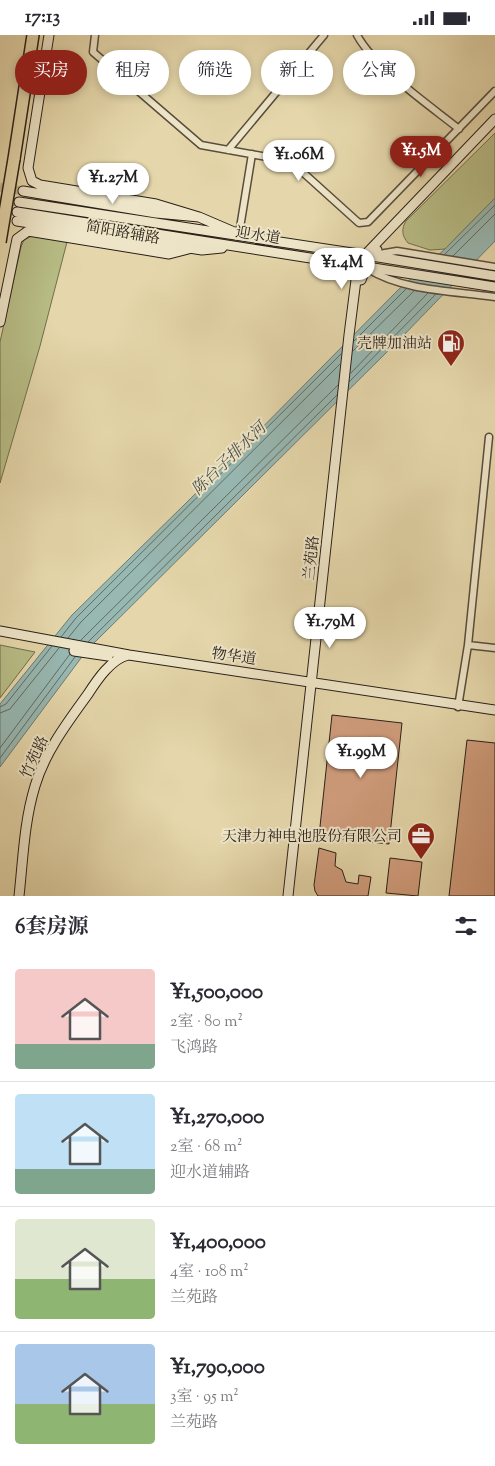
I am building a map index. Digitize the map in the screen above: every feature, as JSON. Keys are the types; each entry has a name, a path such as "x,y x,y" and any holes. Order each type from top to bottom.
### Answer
{"highway":[{"path":"0,242 33,35"}],"street":[{"path":"49,35 28,168 32,181 40,185 156,204 199,217 241,235 252,154"},
{"path":"95,35 93,52 200,145 278,159 298,168 359,223 368,222 495,91"},
{"path":"228,150 324,35"},
{"path":"357,35 363,46 382,66 458,129"},
{"path":"368,255 495,119"},
{"path":"368,255 495,126"},
{"path":"23,191 156,213 199,217"},
{"path":"18,211 202,250 240,246"},
{"name":"迎水道","path":"18,211 241,235 495,276"},
{"name":"迎水道","path":"18,211 202,242 240,246 495,287"},
{"name":"简阳路辅路","path":"0,322 17,239 28,231 169,254 192,248"},
{"path":"368,255 397,251 495,267"},
{"name":"兰苑路","path":"290,896 351,333 362,266 368,255"},
{"path":"362,266 382,277 400,283 495,297"},
{"path":"458,706 468,645 489,437"},
{"name":"物华道","path":"0,631 125,657 495,710"},
{"name":"物华道","path":"0,637 42,641"},
{"path":"468,645 495,648"},
{"name":"竹苑路","path":"19,896 29,810 42,767 58,736 92,688 112,665 125,657"},
{"name":"竹苑路","path":"23,896 30,826 36,796 44,771 66,731 92,693 125,657"},
{"name":"物华道","path":"458,706 495,715"}],"green space":[{"path":"495,133 495,198 445,249 430,250 408,243 404,238 403,232 406,221"},
{"path":"32,236 67,242 40,346 0,483 0,342 21,247 24,240"},
{"path":"0,645 35,652 0,698"}],"water":[{"path":"495,198 495,241 400,339 87,650 0,767 0,704 72,615 242,448 398,290 445,249"}],"building":[{"path":"332,715 402,723 389,844 319,836"},
{"path":"467,740 495,743 495,896 449,896"},
{"path":"319,848 336,853 335,866 342,870 346,882 358,884 359,875 371,877 368,896 318,896 314,885"},
{"path":"390,858 422,862 418,896 386,893"}],"tunnel":[{"path":"0,187 23,191"},
{"path":"0,200 19,202"}],"place":[{"name":"壳牌加油站","path":"451,367"},
{"name":"天津力神电池股份有限公司","path":"421,860"}],"water label":[{"name":"陈台子排水河","path":"228,458"}]}
